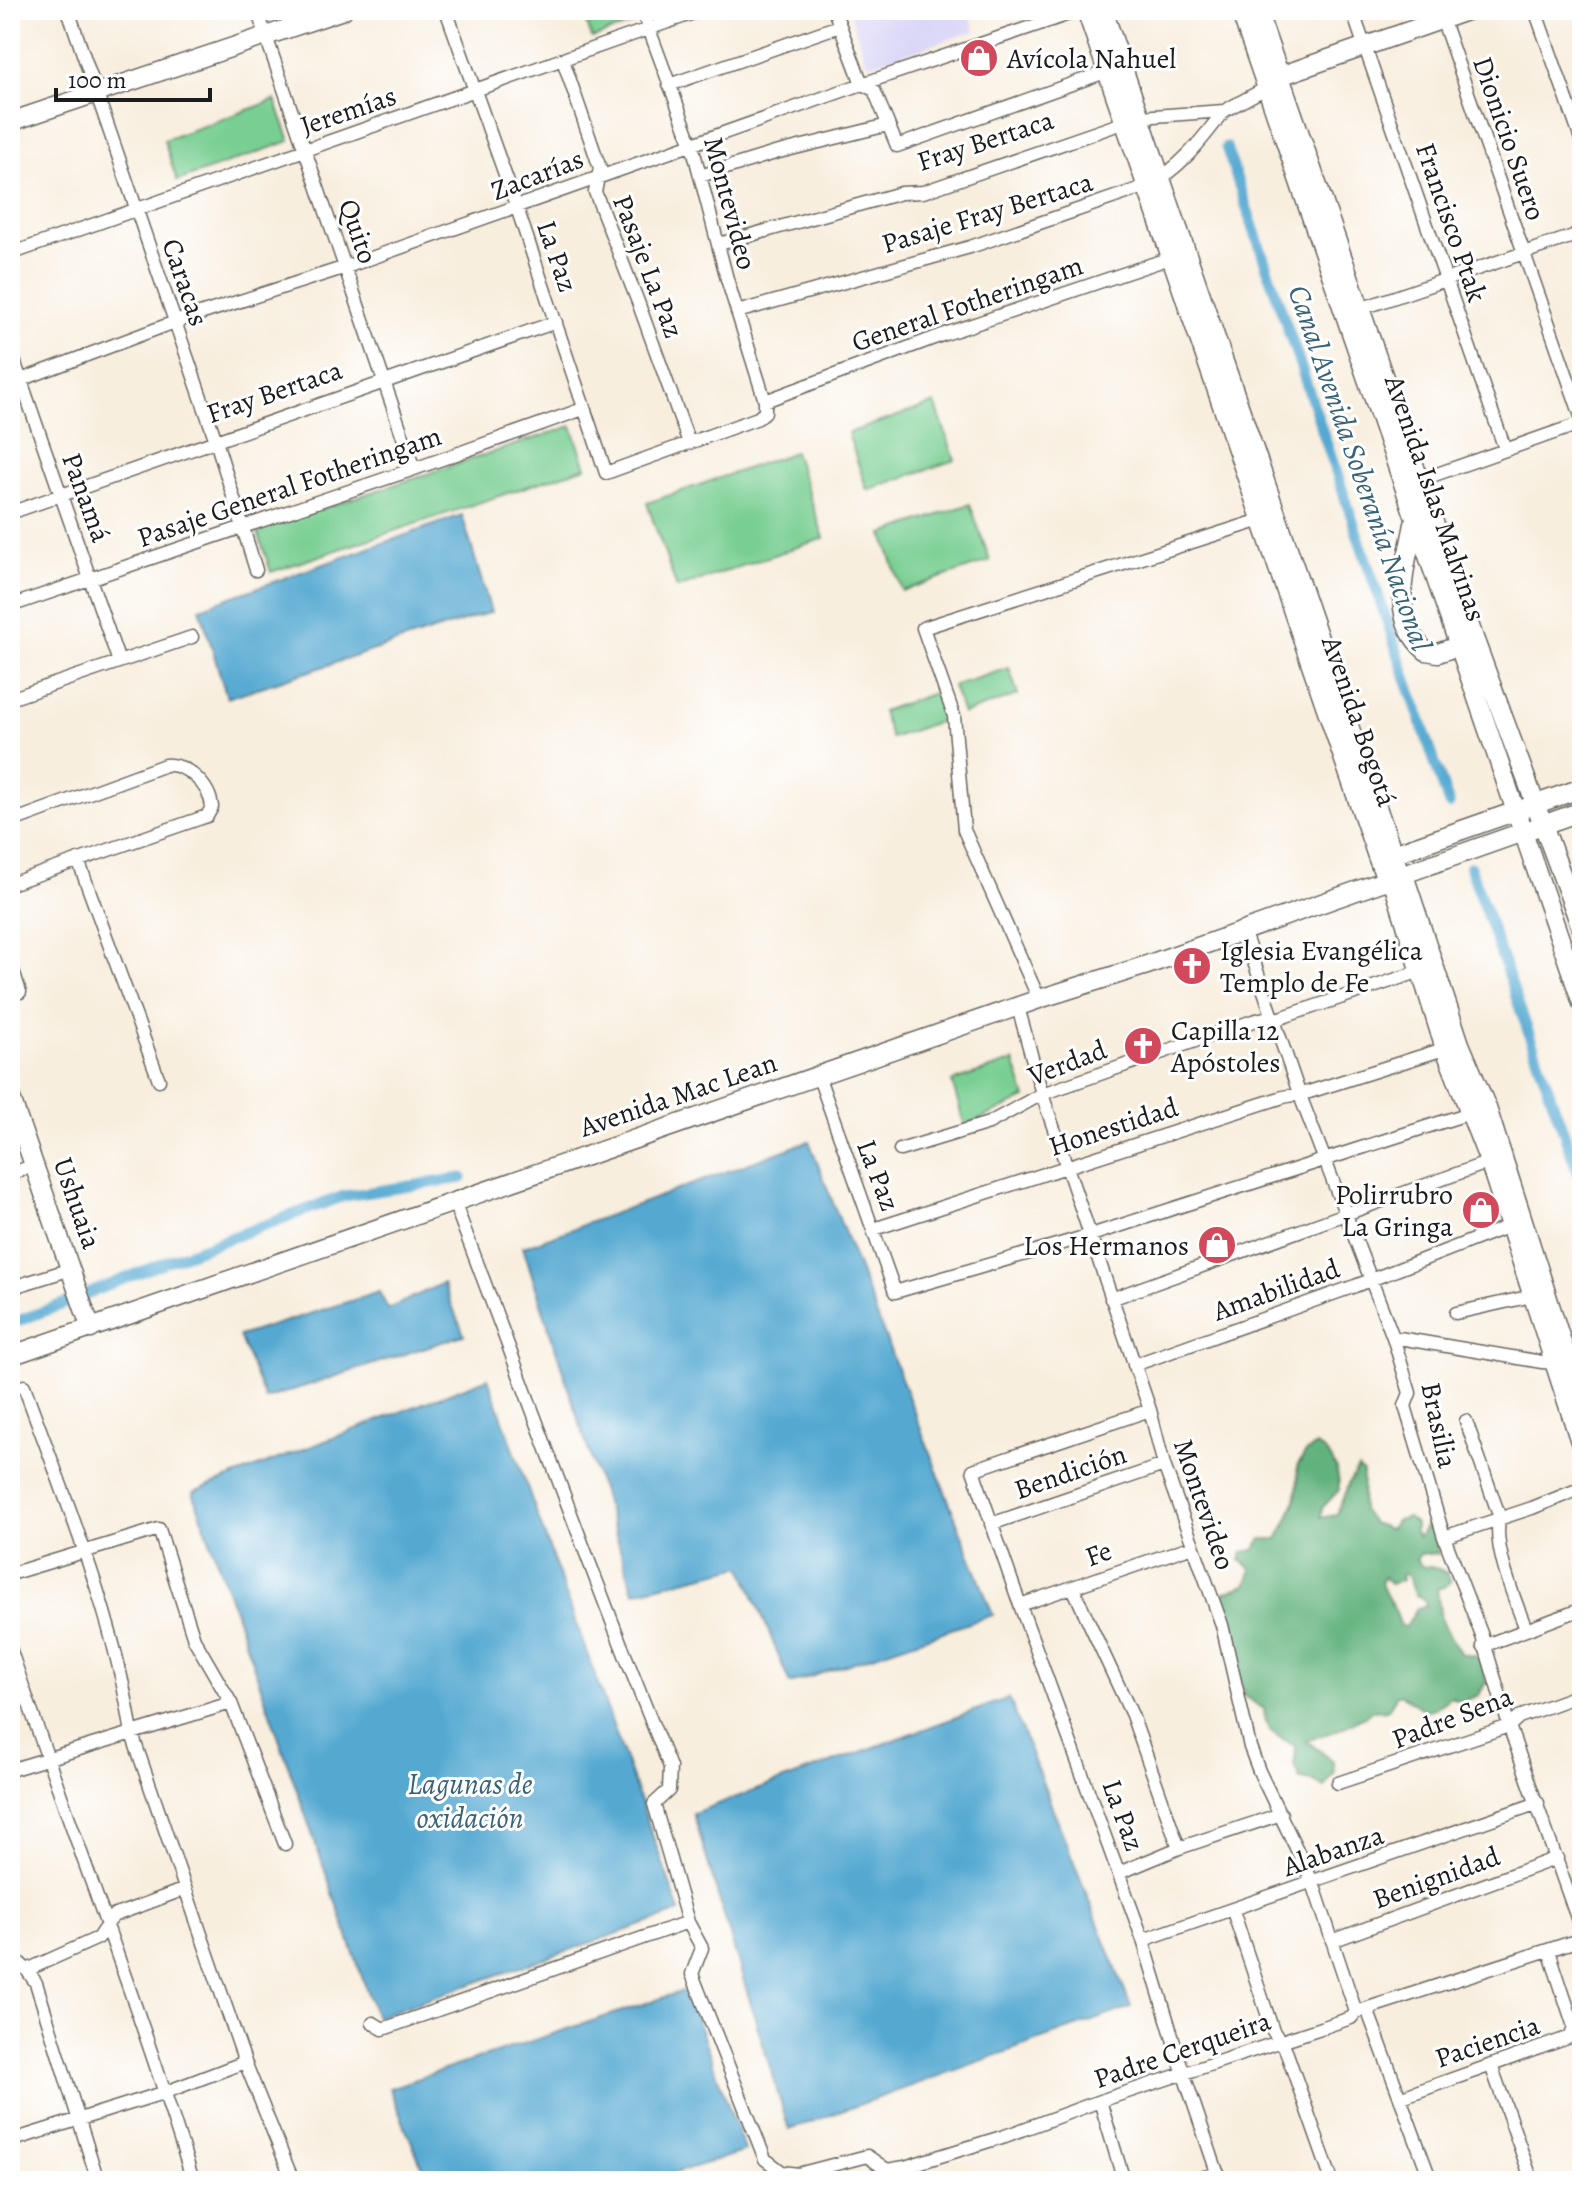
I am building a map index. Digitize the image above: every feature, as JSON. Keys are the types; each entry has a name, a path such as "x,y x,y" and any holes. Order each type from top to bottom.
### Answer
{"main road":[{"path":"10,122 343,10"},
{"name":"Avenida Bogotá","path":"1084,10 1115,69"},
{"name":"Avenida Bogotá","path":"1103,10 1115,69 1312,645 1393,877 1405,878 1452,1046 1496,1160 1560,1362 1582,1448"},
{"name":"Avenida Islas Malvinas","path":"1240,10 1273,82 1360,309 1420,480 1515,813 1582,1003"},
{"path":"1251,10 1273,82"},
{"name":"Avenida Islas Malvinas","path":"1257,10 1273,82 1414,521 1536,804 1582,930"},
{"name":"Fray Bertaca","path":"1273,82 1441,15 1469,10"},
{"name":"Avenida Bogotá","path":"1239,430 1261,520 1312,645"},
{"path":"1414,521 1402,588 1402,606 1408,631 1426,651 1438,653 1466,643"},
{"path":"1365,887 1386,857 1582,788"},
{"name":"Avenida Mac Lean","path":"10,1356 818,1075 1144,966 1582,811"},
{"name":"Ushuaia","path":"10,1096 91,1329"},
{"name":"Avenida Bogotá","path":"1516,1224 1532,1296 1582,1405"}],"street":[{"name":"Caracas","path":"68,10 216,441 256,570"},
{"name":"Quito","path":"257,10 414,469"},
{"name":"La Paz","path":"446,10 517,208 606,473"},
{"name":"Montevideo","path":"642,10 692,145 765,406"},
{"name":"Jeremías","path":"10,254 702,10"},
{"path":"834,10 862,84 874,90 897,146 1115,69"},
{"name":"Zacarías","path":"16,382 175,322 346,267 862,84 1084,10"},
{"name":"Francisco Ptak","path":"1352,10 1505,449"},
{"path":"1535,10 1582,142"},
{"name":"Dionicio Suero","path":"1441,15 1582,421"},
{"path":"669,85 839,26"},
{"name":"Pasaje La Paz","path":"563,60 600,168 595,192 689,443"},
{"name":"Fray Bertaca","path":"719,244 901,193 923,192 1132,120 1224,111 1273,82"},
{"name":"Pasaje Fray Bertaca","path":"737,312 970,247 1154,182 1192,152 1224,111"},
{"path":"700,176 775,153 888,125"},
{"path":"1360,309 1582,233"},
{"name":"General Fotheringam","path":"606,473 758,418 765,406 945,334 1179,255"},
{"name":"Fray Bertaca","path":"10,513 556,322"},
{"name":"Panamá","path":"10,349 16,382 119,662"},
{"name":"Pasaje General Fotheringam","path":"10,606 583,409"},
{"path":"1420,480 1582,421"},
{"path":"1039,999 964,830 954,716 923,628 1261,520"},
{"path":"10,699 192,637"},
{"path":"10,822 165,765 182,766 192,773 211,798 212,807 207,816 10,884"},
{"path":"78,860 159,1080"},
{"name":"Brasilia","path":"1243,930 1323,1159 1393,1337 1410,1393 1405,1406 1444,1537 1482,1636 1509,1726 1582,1932"},
{"path":"10,961 20,992"},
{"name":"Verdad","path":"900,1150 989,1123 1042,1094 1272,1016 1277,1019 1428,968"},
{"name":"Montevideo","path":"1018,1007 1042,1094 1150,1410 1164,1465 1222,1625 1254,1759 1313,1883 1332,1941 1402,2097 1431,2181"},
{"name":"Honestidad","path":"874,1229 1452,1046"},
{"name":"La Paz","path":"818,1075 895,1292 1091,1235"},
{"path":"1091,1235 1479,1110"},
{"path":"1111,1299 1496,1160"},
{"path":"10,1174 35,1165"},
{"path":"454,1202 613,1628 670,1767 669,1790 654,1804 688,1922 702,1948 692,1974 765,2159 782,2172 799,2177"},
{"name":"Amabilidad","path":"1134,1365 1516,1224"},
{"path":"10,1288 71,1269"},
{"path":"1456,1313 1532,1296"},
{"path":"1393,1337 1560,1362"},
{"path":"24,1386 85,1551 125,1689 132,1734 245,2062 293,2181"},
{"name":"La Paz","path":"1150,1410 973,1470 1143,1940 1219,2177"},
{"path":"1466,1421 1500,1518 1497,1527 1504,1574 1526,1629"},
{"name":"Bendición","path":"991,1524 1164,1465"},
{"path":"1444,1537 1582,1488"},
{"path":"10,1574 159,1529 194,1639 231,1703 285,1844"},
{"name":"Fe","path":"1020,1605 1193,1546"},
{"path":"1073,1588 1132,1715 1179,1848"},
{"path":"1483,1646 1582,1609"},
{"path":"10,1648 166,2092 193,2181"},
{"path":"1579,1695 1582,1712"},
{"name":"Padre Sena","path":"1338,1783 1509,1726 1519,1717 1579,1695"},
{"path":"10,1770 231,1703"},
{"name":"Alabanza","path":"1143,1940 1538,1803"},
{"path":"1119,1873 1179,1848 1281,1814"},
{"name":"Benignidad","path":"1332,1941 1557,1858"},
{"path":"27,1970 98,1938 113,1916 185,1889"},
{"path":"1233,1911 1273,2031 1285,2048 1332,2181"},
{"path":"373,2023 383,2029 688,1922"},
{"name":"Padre Cerqueira","path":"799,2177 867,2156 887,2170 905,2167 1005,2136 1100,2101 1351,2018 1362,2011 1582,1939"},
{"path":"1549,1951 1578,2026 1582,2051"},
{"path":"10,1955 36,1983 98,2181"},
{"name":"Paciencia","path":"1402,2097 1570,2037 1578,2026"},
{"path":"10,2141 166,2092 245,2062"},
{"path":"1491,2065 1532,2181"},
{"path":"1100,2101 1124,2181"},
{"path":"1192,2181 1219,2177"}],"shaded area":[{"path":"849,10 968,10 975,31 871,64 866,62"}],"green space":[{"path":"582,10 632,10 636,23 592,38"},
{"path":"275,100 290,141 177,181 164,140"},
{"path":"935,403 955,460 867,490 848,433"},
{"path":"572,426 586,467 271,572 257,530"},
{"path":"794,452 824,538 677,588 647,503"},
{"path":"970,504 990,561 902,591 883,534"},
{"path":"1009,668 1018,695 963,714 953,686"},
{"path":"937,692 947,719 891,738 882,711"},
{"path":"1014,1061 1026,1098 965,1126 952,1082"},
{"path":"1316,1445 1331,1459 1338,1476 1339,1490 1322,1508 1321,1518 1337,1514 1358,1468 1363,1473 1362,1510 1372,1523 1389,1529 1397,1520 1408,1517 1415,1524 1415,1533 1419,1537 1426,1525 1435,1533 1438,1554 1420,1554 1416,1560 1423,1567 1432,1566 1447,1573 1451,1582 1437,1588 1441,1621 1461,1654 1481,1660 1486,1682 1479,1695 1462,1702 1451,1697 1425,1711 1402,1695 1397,1695 1387,1710 1371,1711 1344,1727 1307,1741 1333,1761 1334,1774 1324,1788 1313,1781 1300,1779 1294,1765 1295,1746 1276,1736 1269,1729 1264,1709 1244,1696 1217,1595 1246,1585 1252,1569 1240,1560 1243,1552 1254,1550 1262,1539 1278,1539 1294,1504 1298,1486 1297,1466","holes":["1407,1574 1416,1595 1424,1599 1426,1607 1417,1608 1405,1628 1400,1625 1381,1583 1384,1577 1390,1584 1402,1581 1401,1575"]}],"water":[{"path":"462,515 491,612 227,698 200,608"},
{"path":"809,1141 993,1615 790,1684 742,1566 634,1592 523,1247"},
{"path":"443,1283 464,1335 265,1399 239,1336 379,1292 388,1309"},
{"name":"Lagunas de oxidación","path":"488,1378 680,1912 376,2017 193,1492"},
{"path":"1009,1698 1131,2007 789,2130 693,1813"},
{"path":"686,1990 745,2151 649,2181 428,2181 389,2088"}],"waterway":[{"name":"Canal Avenida Soberanía Nacional","path":"1226,147 1449,804"},
{"name":"Canal Avenida Soberanía Nacional","path":"1470,867 1582,1184"},
{"path":"85,1295 344,1196 462,1178"},
{"path":"10,1324 71,1301"}],"place":[{"name":"Avícola Nahuel","path":"979,58"},
{"name":"Iglesia Evangélica Templo de Fe","path":"1192,966"},
{"name":"Capilla 12 Apóstoles","path":"1143,1046"},
{"name":"Polirrubro La Gringa","path":"1481,1210"},
{"name":"Los Hermanos","path":"1217,1245"}]}
